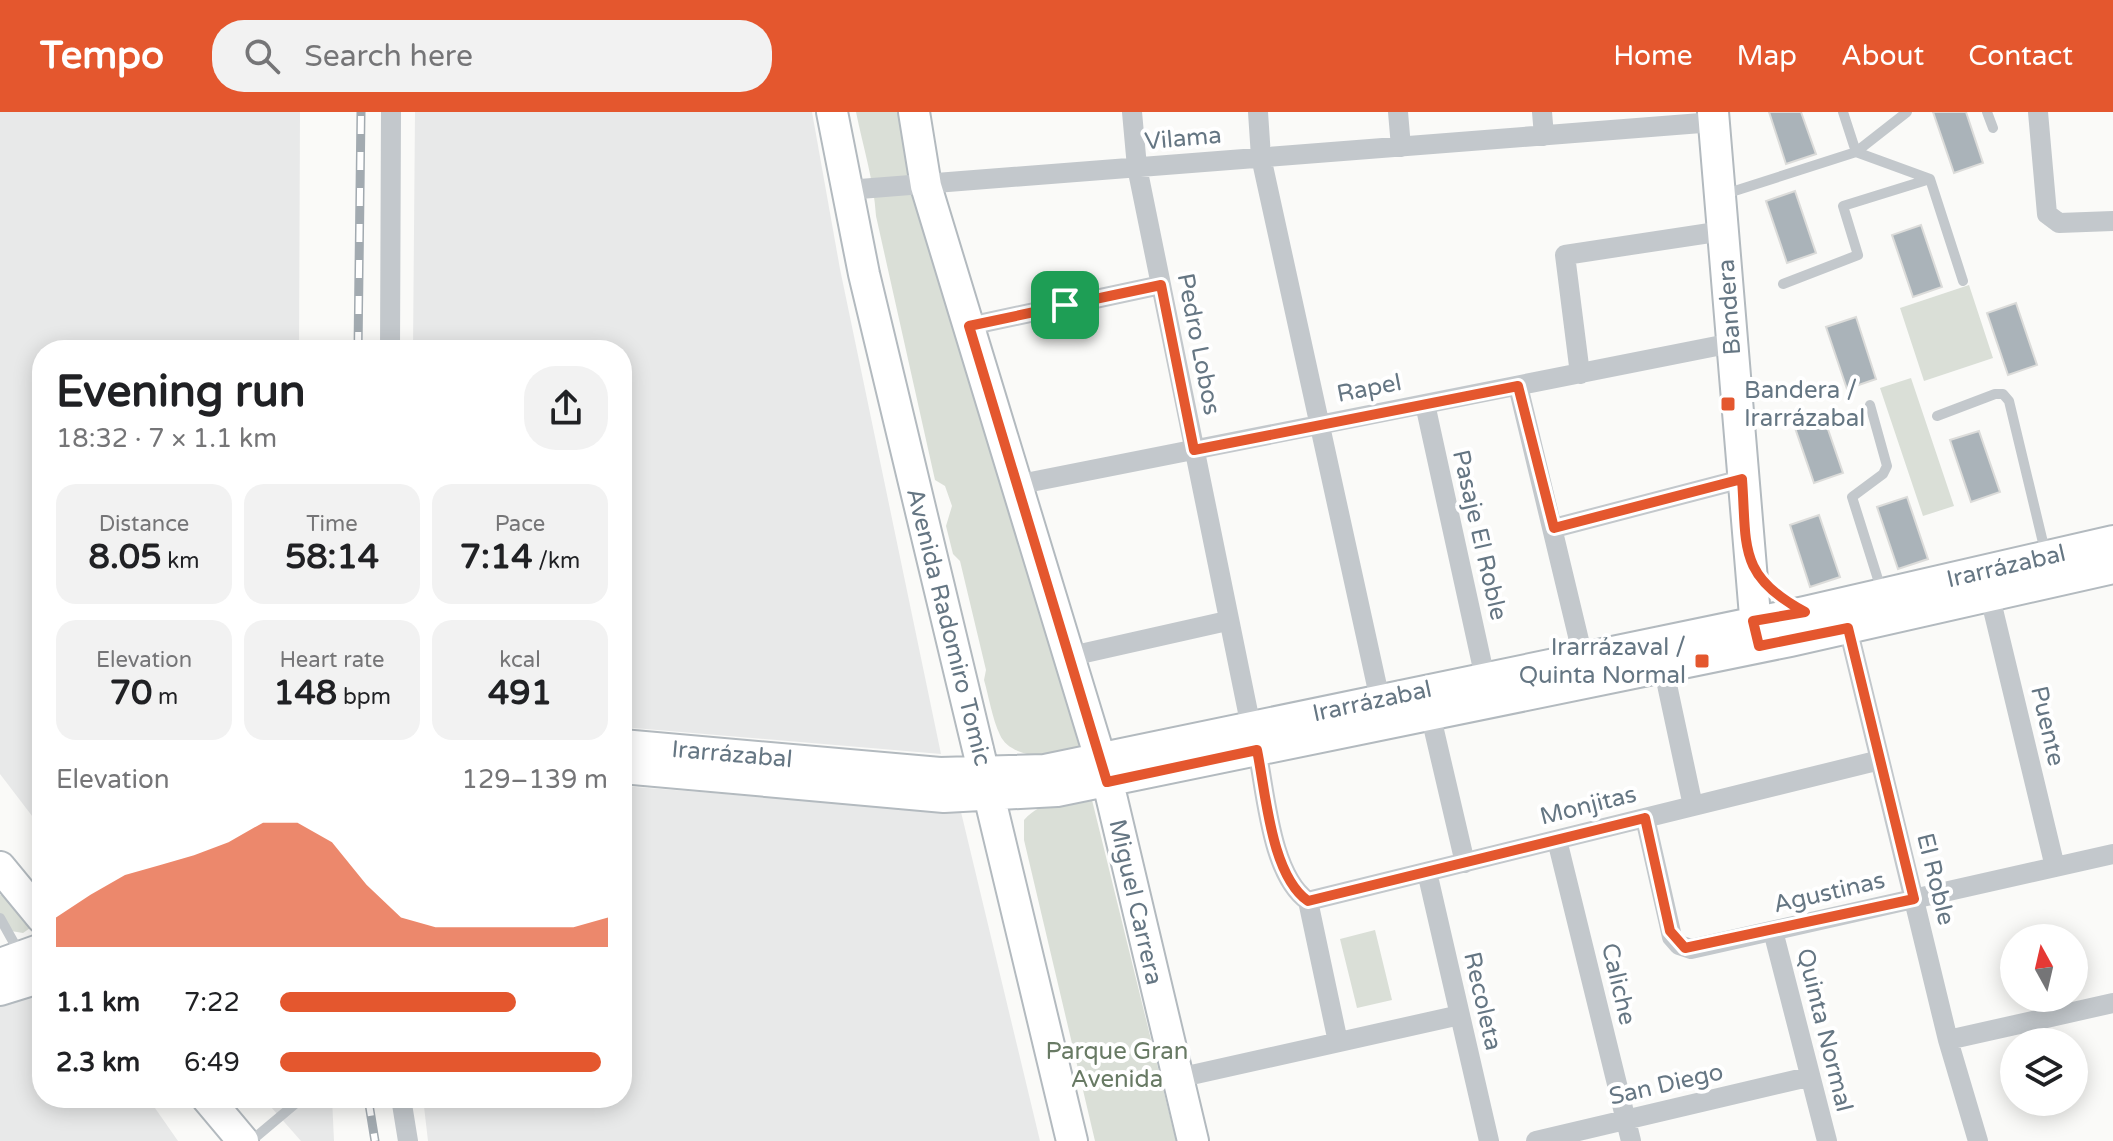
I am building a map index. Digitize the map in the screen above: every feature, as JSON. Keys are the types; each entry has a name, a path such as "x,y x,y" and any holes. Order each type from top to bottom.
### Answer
{"main road":[{"name":"Avenida Radomiro Tomic","path":"832,112 847,190 1072,1141"},
{"name":"Miguel Carrera","path":"914,112 926,186 1103,771 1193,1141"},
{"name":"Bandera","path":"1714,117 1756,634"},
{"name":"Irarrázabal","path":"632,746 940,773 988,785 1057,791 1103,771 1254,738 1430,713 1663,666 1756,634 1805,612 2113,541"},
{"path":"1749,561 1778,595 1805,612"},
{"name":"Irarrázabal","path":"1254,738 1380,700 1583,657 1756,634 1848,628 2113,568"},
{"name":"Irarrázabal","path":"632,769 944,797 988,785"},
{"path":"1,864 32,889"},
{"path":"1,864 32,905"},
{"path":"0,990 26,962"},
{"path":"215,1108 243,1141"}],"street":[{"path":"390,340 391,112"},
{"name":"Pedro Lobos","path":"1132,112 1137,167 1227,621 1279,858 1294,891 1308,901"},
{"path":"1258,112 1261,157 1380,700"},
{"path":"1398,112 1401,147"},
{"path":"1542,112 1544,136"},
{"path":"2038,112 2047,214 2059,223 2113,221"},
{"name":"Vilama","path":"847,190 1544,136 1714,117"},
{"name":"Bandera","path":"1580,374 1565,255 1723,231"},
{"path":"969,326 1161,285"},
{"name":"Rapel","path":"1016,485 1732,343"},
{"path":"1518,386 1583,657"},
{"name":"Pasaje El Roble","path":"1425,404 1485,678"},
{"path":"1554,528 1742,479"},
{"name":"Puente","path":"1990,597 2055,867"},
{"path":"1067,657 1227,621"},
{"name":"El Roble","path":"1848,628 1948,1040 1978,1141"},
{"path":"1663,666 1693,806"},
{"path":"1430,713 1465,863"},
{"name":"Monjitas","path":"1308,901 1880,760"},
{"name":"Agustinas","path":"1645,818 1672,937 1685,948 1697,948 2113,854"},
{"name":"Caliche","path":"1557,840 1631,1141"},
{"name":"Recoleta","path":"1427,872 1489,1141"},
{"path":"1308,901 1338,1042"},
{"name":"Quinta Normal","path":"1773,931 1808,1077 1827,1141"},
{"path":"1948,1040 2113,1003"},
{"path":"1178,1078 1460,1015"},
{"name":"San Diego","path":"1536,1141 1808,1077"},
{"path":"403,1108 408,1141"}],"lane":[{"path":"1843,112 1856,152"},
{"path":"1720,196 1856,152 1907,112"},
{"path":"1987,112 1993,128"},
{"path":"1856,152 1930,179"},
{"path":"1930,179 1963,281"},
{"path":"1783,284 1858,255 1843,206 1930,179"},
{"path":"1937,416 1995,394 2003,394 2009,401 2046,557"},
{"path":"1870,405 1887,466 1883,474 1852,497 1883,594"},
{"path":"0,918 26,962"},
{"path":"251,1141 290,1108"}],"shaded area":[{"path":"0,112 300,112 299,340 32,340 32,816 0,774"},
{"path":"415,112 812,112 840,269 941,754 632,728 632,340 413,340"},
{"path":"632,787 961,812 1040,1141 428,1141 424,1108 632,1108"},
{"path":"32,994 32,1108 155,1108 178,1141 0,1141 0,1005"},
{"path":"272,1108 332,1108 334,1141 301,1141"}],"green space":[{"path":"856,112 905,112 1079,746 1071,751 1037,756 1014,749 1000,735 995,722 960,561 953,554 946,526 952,506 945,486 935,480"},
{"path":"1969,285 1993,358 1924,381 1900,308"},
{"path":"1911,378 1954,506 1923,516 1880,388"},
{"name":"Parque Gran Avenida","path":"1092,800 1176,1141 1095,1141 1024,840 1024,820 1039,808 1055,803"},
{"path":"8,890 32,919 32,927 23,933 11,931 0,913 0,895"},
{"path":"1375,930 1392,1000 1357,1008 1340,939"}],"building":[{"path":"1769,112 1801,112 1816,154 1786,164"},
{"path":"1933,112 1966,112 1983,163 1954,173"},
{"path":"1795,191 1816,253 1787,263 1766,201"},
{"path":"1921,225 1942,287 1913,297 1892,235"},
{"path":"2016,303 2037,365 2008,375 1987,313"},
{"path":"1856,317 1876,379 1847,389 1826,327"},
{"path":"1822,412 1843,473 1814,483 1793,422"},
{"path":"1979,431 2000,492 1971,502 1950,440"},
{"path":"1907,497 1928,559 1898,569 1877,507"},
{"path":"1819,515 1840,577 1810,587 1790,525"}],"railway":[{"path":"358,340 361,112"},
{"path":"370,1108 375,1141"}],"place":[{"name":"Bandera / Irarrázabal","path":"1728,404"},
{"name":"Irarrázaval / Quinta Normal","path":"1702,661"}],"route":[{"path":"1161,285 1194,450 1518,386 1554,528 1742,479 1749,561 1766,585 1805,612 1753,621 1759,646 1848,628 1914,899 1697,948 1685,948 1675,941 1670,931 1645,818 1308,901 1294,891 1279,858 1257,750 1107,782 969,326 1065,305 1161,285"}]}
